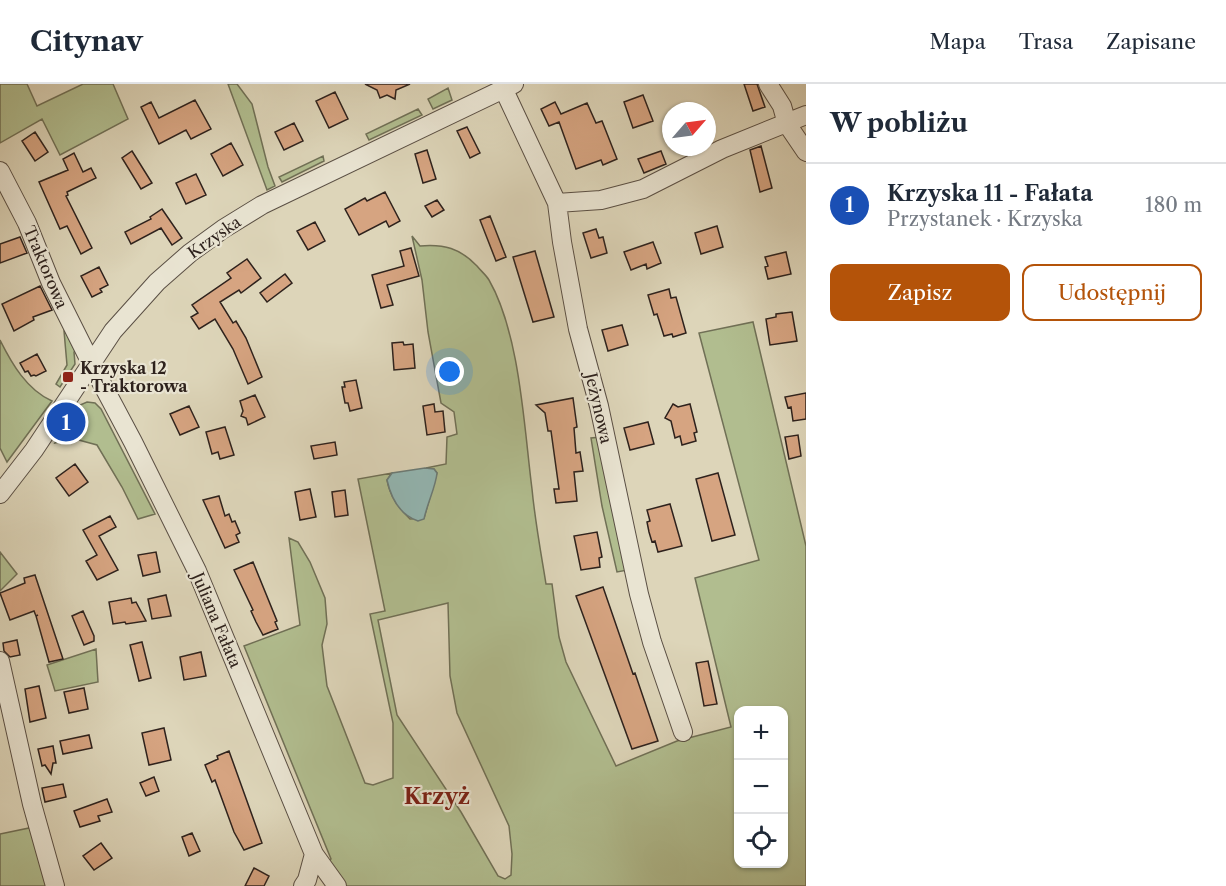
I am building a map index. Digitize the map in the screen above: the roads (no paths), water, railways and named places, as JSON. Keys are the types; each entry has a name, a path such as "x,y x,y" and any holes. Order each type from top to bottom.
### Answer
{"street":[{"path":"768,84 782,106 787,124 806,152"},
{"name":"Jeżynowa","path":"509,87 557,203 578,329 594,385 639,594 652,642 683,732"},
{"name":"Krzyska","path":"0,494 34,450 91,363 133,307 190,253 223,229 273,200 509,87"},
{"path":"557,203 601,200 643,189 722,149 806,115"},
{"name":"Traktorowa","path":"0,171 27,223 51,283 91,363"},
{"name":"Juliana Fałata","path":"91,363 197,572 314,855 337,886"},
{"path":"0,660 32,804 55,886"},
{"path":"303,886 314,855"}],"water":[{"path":"425,468 434,469 437,473 424,519 418,521 406,515 397,505 387,480 392,473"}],"place":[{"name":"Krzyska 12 - Traktorowa","path":"68,377"},
{"name":"Krzyska 11 - Fałata","path":"66,422"}],"district":[{"name":"Krzyż","path":"437,796"}]}
